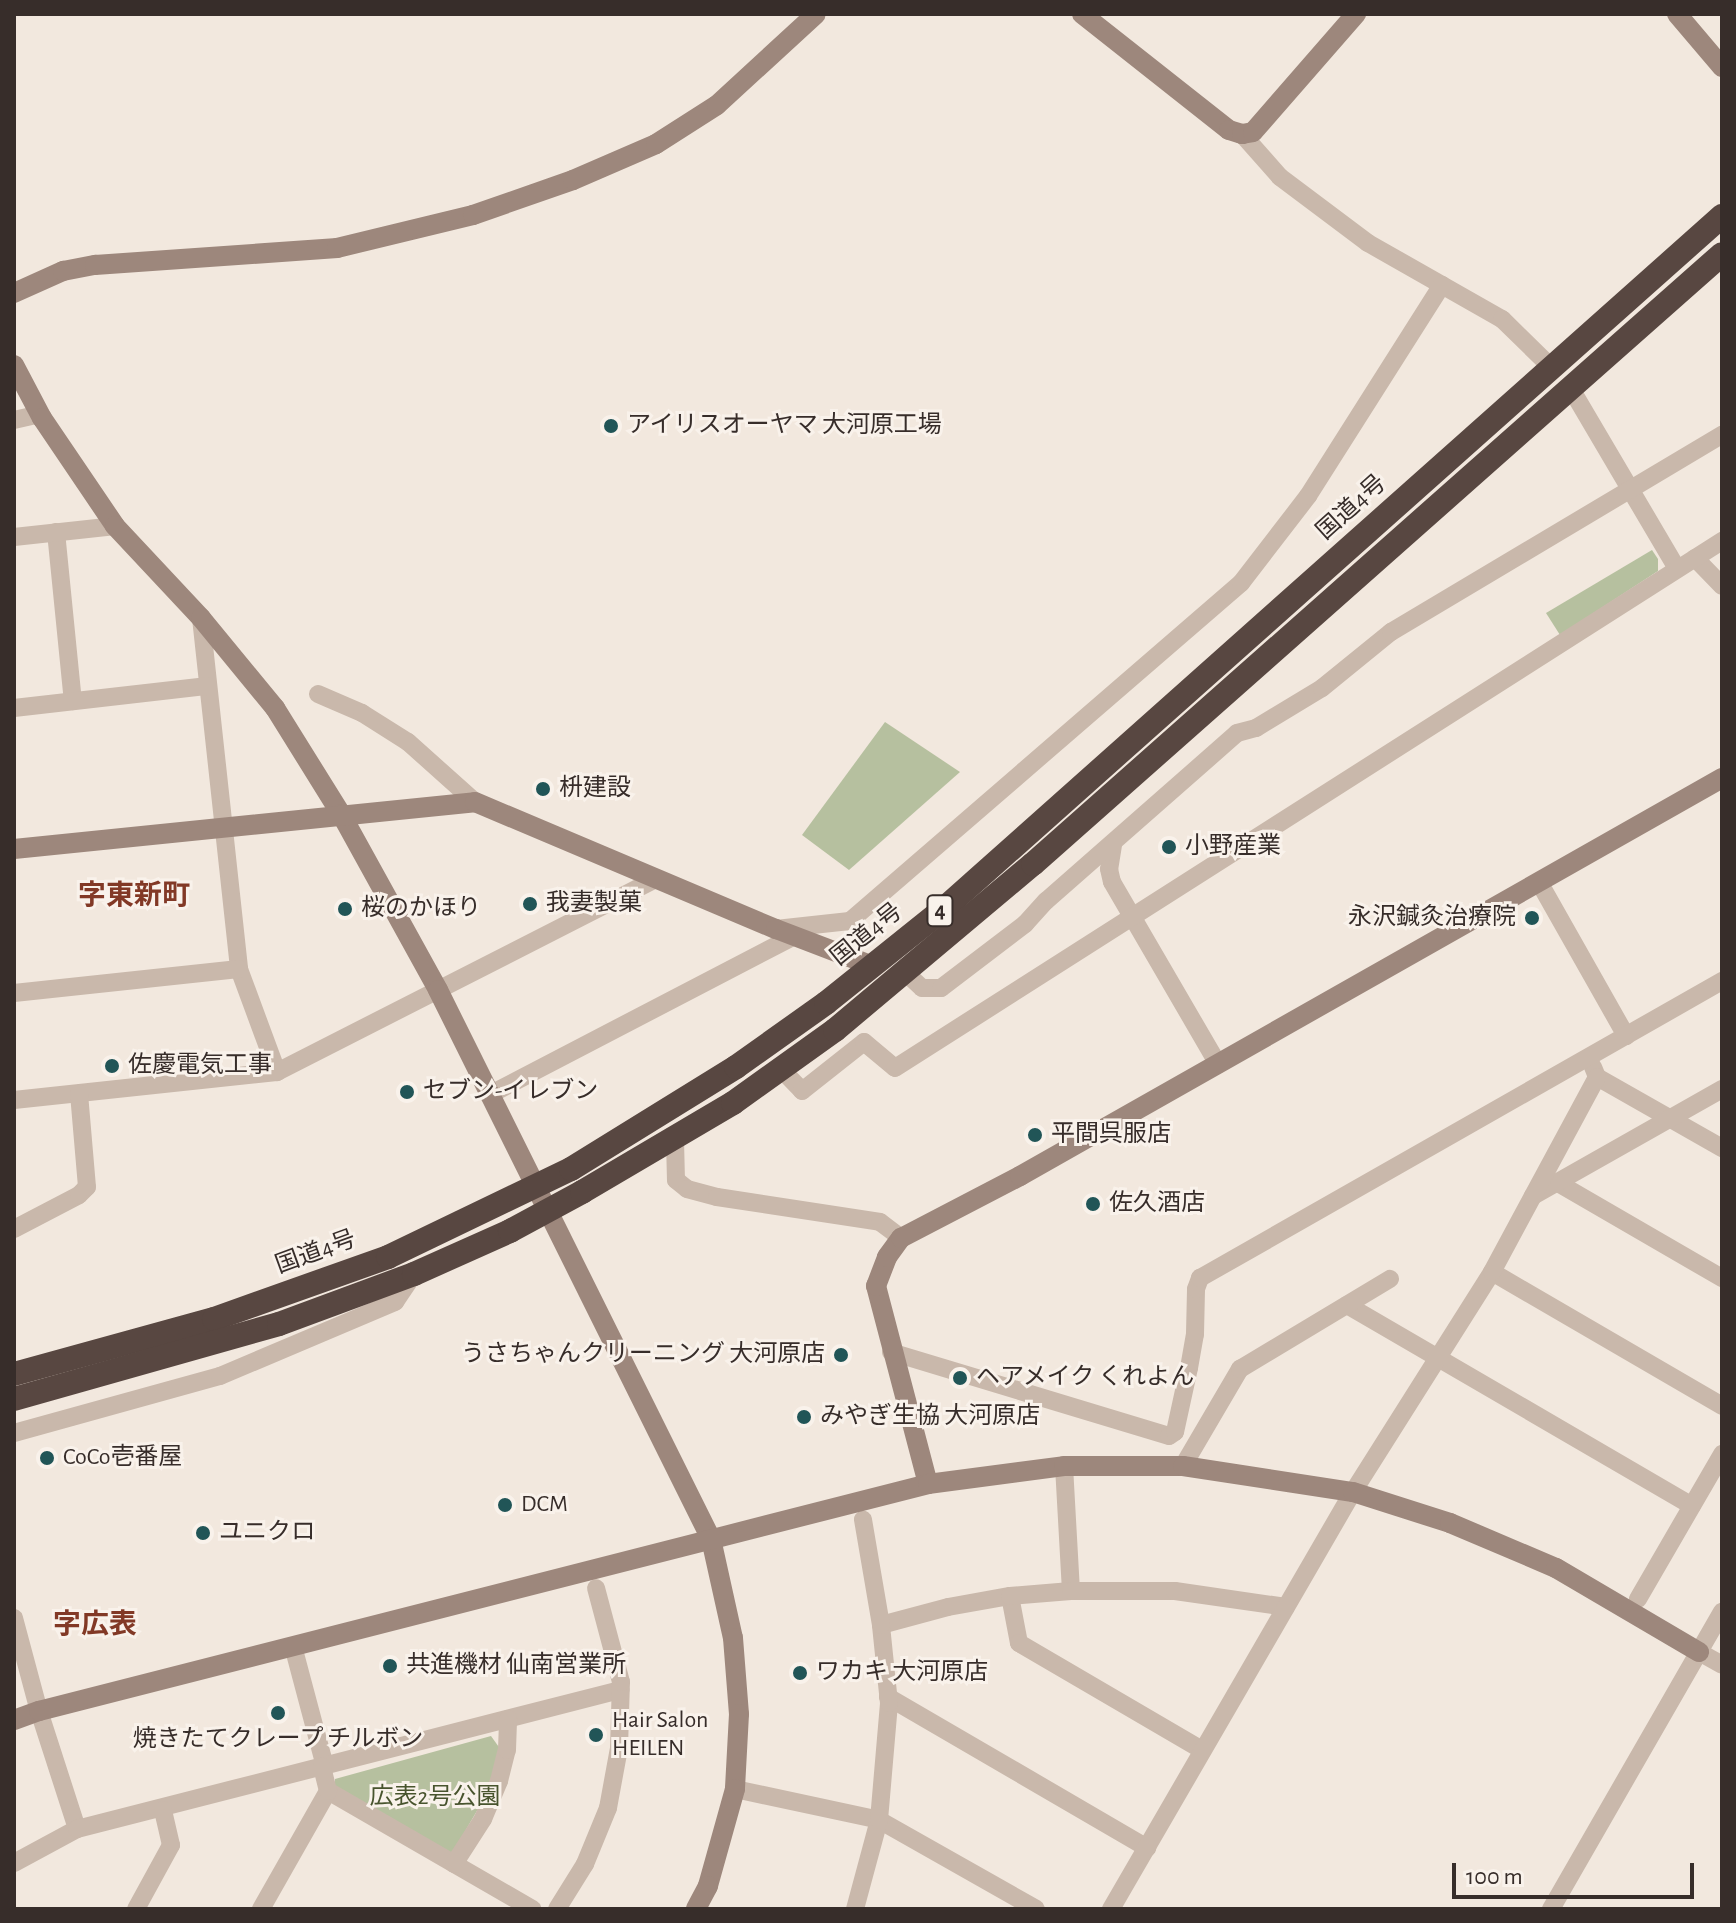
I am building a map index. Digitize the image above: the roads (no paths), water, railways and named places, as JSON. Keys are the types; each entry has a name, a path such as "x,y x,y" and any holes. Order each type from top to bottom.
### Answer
{"highway":[{"name":"国道4号","path":"14,1374 199,1323 388,1257 535,1187 736,1067 873,966 1071,797 1550,366 1722,216"},
{"name":"4","path":"14,1399 279,1324 414,1274 548,1210 675,1140 782,1070 906,973 1722,254"}],"street":[{"path":"14,293 63,271 95,265 337,248 473,215 573,180 656,144 717,105 816,14"},
{"path":"1082,14 1229,130 1242,134 1253,132 1356,14"},
{"path":"1677,14 1722,67"},
{"path":"1242,134 1280,177 1368,243 1502,319 1550,366"},
{"path":"489,1095 785,933 850,921 1241,583 1308,496 1442,285"},
{"path":"14,365 40,414 115,526 201,618 275,708 341,814 438,990 711,1539 733,1638 739,1714 735,1789 708,1886 696,1909"},
{"path":"1570,387 1677,569"},
{"path":"14,420 40,414"},
{"path":"906,973 922,988 941,988 1025,924 1046,901 1237,733 1256,728 1322,688 1391,632 1632,492 1722,435"},
{"path":"14,537 115,526"},
{"path":"56,532 73,701"},
{"path":"782,1070 802,1091 864,1042 895,1068 1722,541"},
{"path":"1695,558 1722,586"},
{"path":"201,618 239,969 277,1072"},
{"path":"14,708 208,686"},
{"path":"318,694 362,713 408,742 475,802 785,933 873,966"},
{"path":"928,1484 876,1286 887,1257 901,1238 1020,1176 1722,778"},
{"path":"14,849 475,802"},
{"path":"1113,845 1109,869 1112,882 1218,1064"},
{"path":"14,1100 277,1072 656,879"},
{"path":"1539,882 1626,1036"},
{"path":"14,993 239,969"},
{"path":"891,1352 1169,1436 1175,1432 1195,1334 1196,1289 1200,1278 1722,981"},
{"path":"1588,1057 1597,1077 1722,1148"},
{"path":"1111,1909 1353,1492 1442,1357 1492,1272 1597,1077"},
{"path":"1533,1196 1722,1089"},
{"path":"14,1229 79,1195 87,1187 79,1093"},
{"path":"675,1140 676,1180 687,1189 717,1197 880,1222 901,1238"},
{"path":"1558,1183 1722,1278"},
{"path":"1492,1272 1722,1406"},
{"path":"14,1433 220,1376 395,1302 414,1274"},
{"path":"1183,1466 1240,1369 1390,1279"},
{"path":"1347,1305 1442,1357 1692,1506"},
{"path":"1175,1432 1196,1444"},
{"path":"1638,1599 1722,1454"},
{"path":"1064,1466 1071,1591"},
{"path":"14,1720 39,1711 928,1484 1064,1466 1183,1466 1353,1492 1450,1523 1556,1568 1722,1665"},
{"path":"855,1909 879,1820 888,1697 881,1625 863,1520"},
{"path":"557,1909 585,1864 608,1808 619,1748 620,1690 596,1588"},
{"path":"881,1625 1010,1596 1071,1591 1175,1591 1286,1607"},
{"path":"1010,1596 1019,1643 1202,1750"},
{"path":"1551,1909 1722,1612"},
{"path":"14,1618 39,1711 77,1829"},
{"path":"261,1909 328,1791 293,1646"},
{"path":"14,1863 77,1829 163,1810 620,1690"},
{"path":"888,1697 1147,1848"},
{"path":"454,1864 483,1819 499,1781 507,1750 508,1719"},
{"path":"735,1789 879,1820 1036,1909"},
{"path":"328,1791 532,1909"},
{"path":"136,1909 171,1845 163,1810"}],"place":[{"name":"アイリスオーヤマ 大河原工場","path":"611,426"},
{"name":"枡建設","path":"543,789"},
{"name":"小野産業","path":"1169,847"},
{"name":"我妻製菓","path":"530,904"},
{"name":"桜のかほり","path":"345,909"},
{"name":"永沢鍼灸治療院","path":"1532,918"},
{"name":"佐慶電気工事","path":"112,1066"},
{"name":"セブン-イレブン","path":"407,1092"},
{"name":"平間呉服店","path":"1035,1135"},
{"name":"佐久酒店","path":"1093,1204"},
{"name":"うさちゃんクリーニング 大河原店","path":"841,1355"},
{"name":"ヘアメイク くれよん","path":"960,1378"},
{"name":"みやぎ生協 大河原店","path":"804,1417"},
{"name":"CoCo壱番屋","path":"47,1458"},
{"name":"DCM","path":"505,1505"},
{"name":"ユニクロ","path":"203,1533"},
{"name":"共進機材 仙南営業所","path":"390,1666"},
{"name":"ワカキ 大河原店","path":"800,1673"},
{"name":"焼きたてクレープ チルボン","path":"278,1713"},
{"name":"Hair Salon HEILEN","path":"596,1735"}],"district":[{"name":"字東新町","path":"134,896"},
{"name":"字広表","path":"95,1625"}],"park label":[{"name":"広表2号公園","path":"435,1798"}]}
